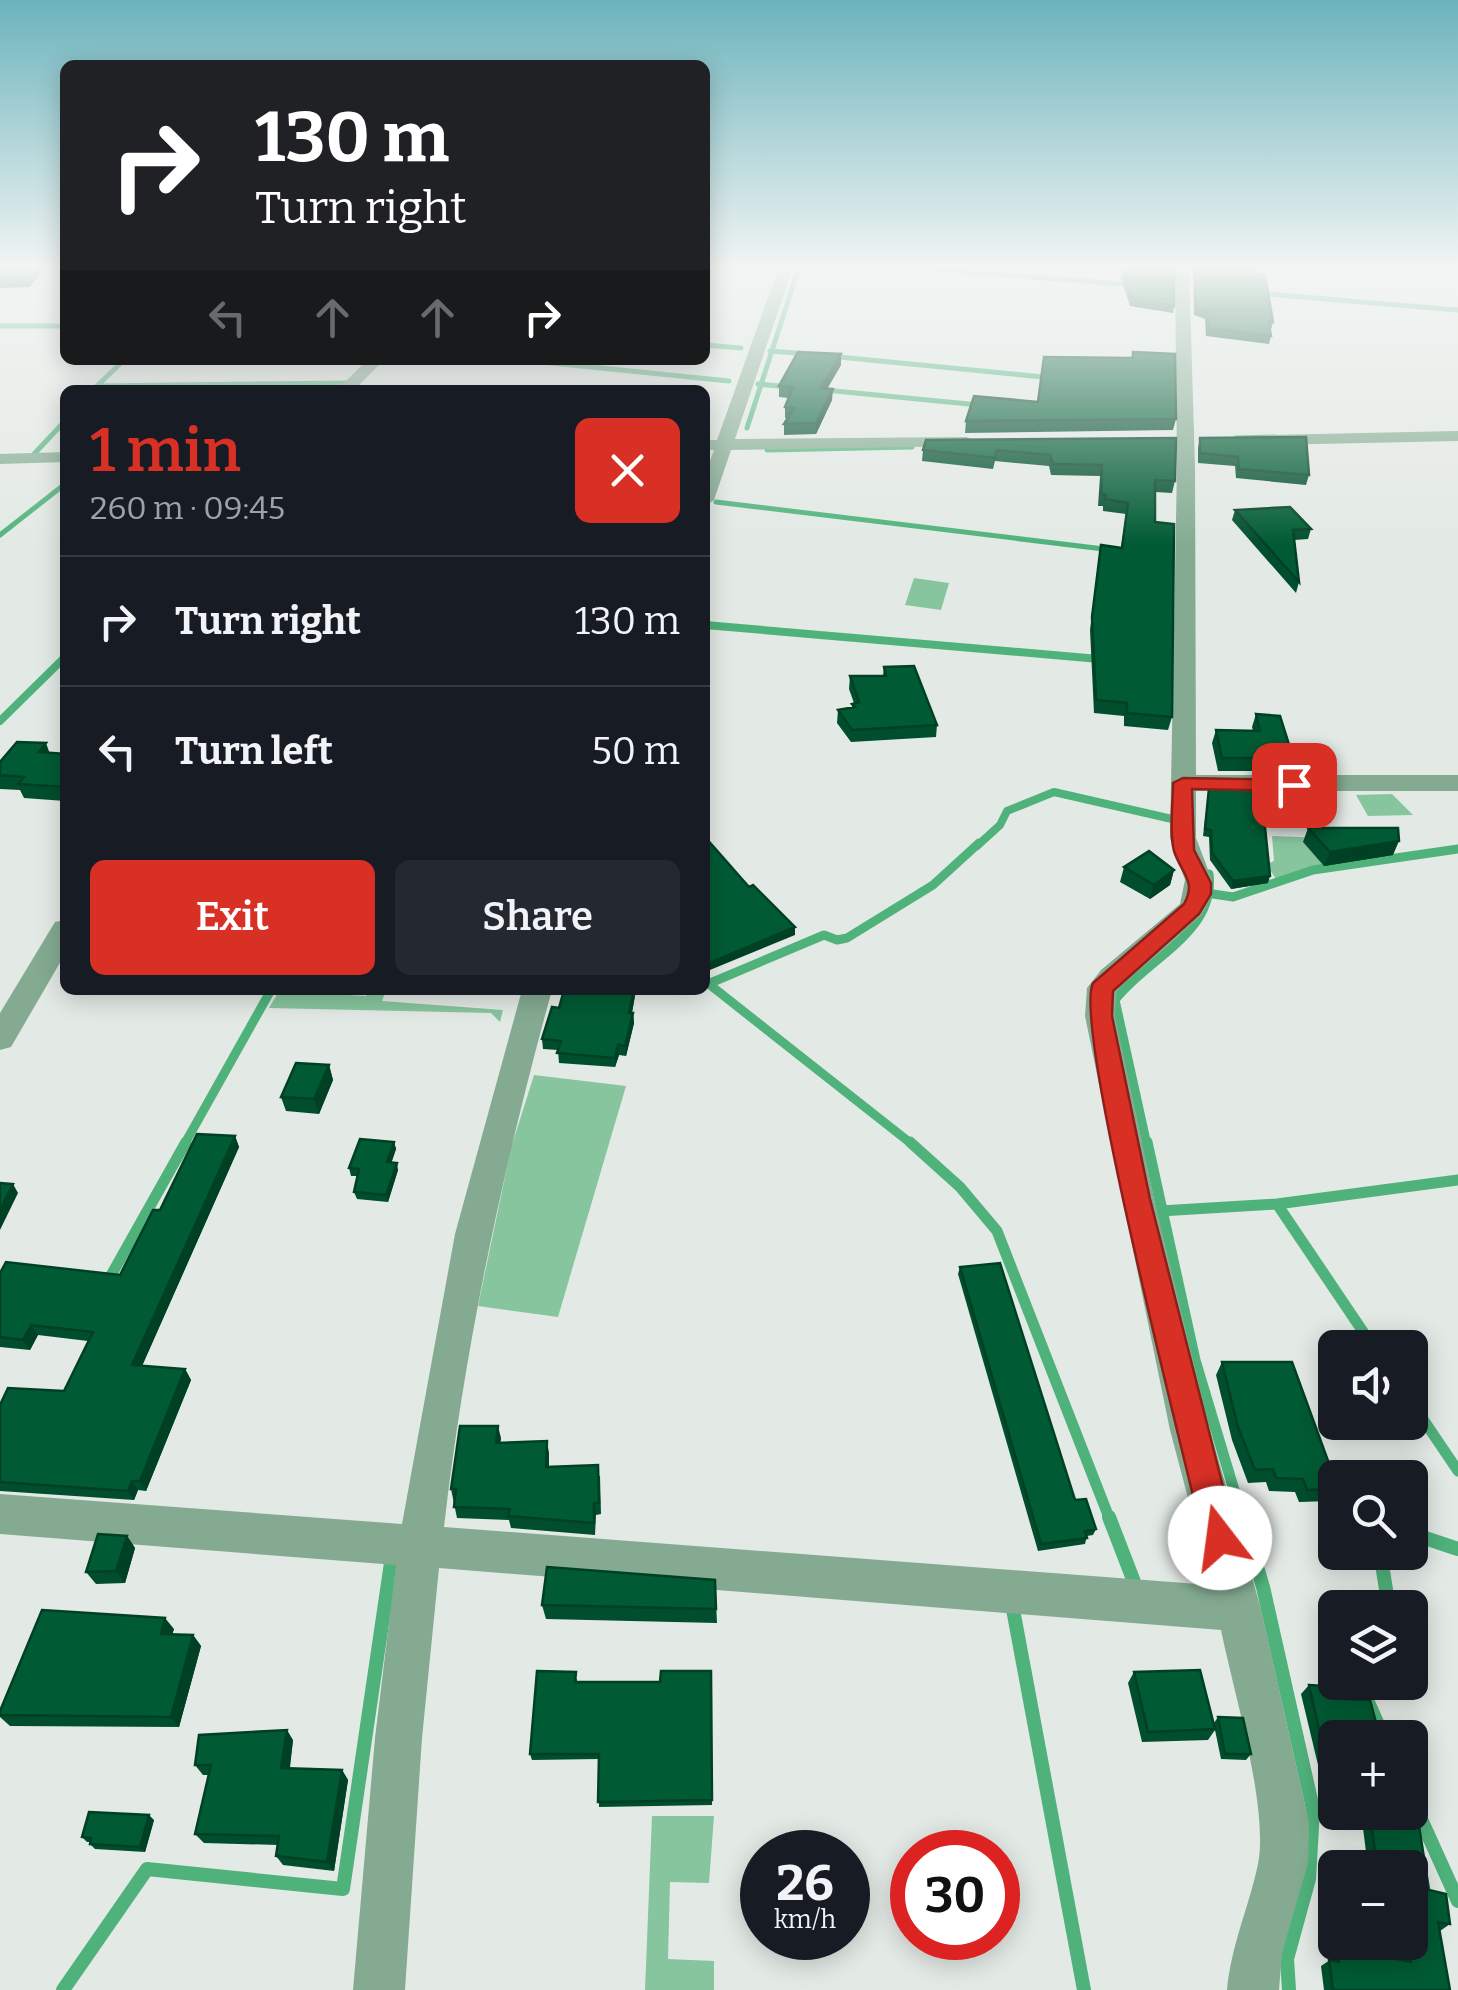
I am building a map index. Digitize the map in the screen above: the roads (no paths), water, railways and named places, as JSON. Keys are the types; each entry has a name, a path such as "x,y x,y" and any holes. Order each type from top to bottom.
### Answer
{"street":[{"path":"748,360 714,445 980,442"},
{"path":"1179,360 1176,442 1193,784 1184,850 1201,883 1200,894 1192,909 1111,976 1102,988 1100,1016 1190,1430 1239,1610 1286,1823 1283,1863 1256,1953 1252,1990"},
{"path":"1176,442 1201,441 1198,360"},
{"path":"350,385 371,365"},
{"path":"1241,440 1458,436"},
{"path":"0,459 60,458"},
{"path":"1193,784 1458,783"},
{"path":"0,1039 60,937"},
{"path":"379,1990 388,1826 452,1337 488,1166 536,995"},
{"path":"0,1514 1239,1610"}],"waterway":[{"path":"761,384 769,360"},
{"path":"868,360 1053,378"},
{"path":"98,385 119,365"},
{"path":"571,365 729,381"},
{"path":"180,385 346,383"},
{"path":"747,428 761,384"},
{"path":"761,384 790,387"},
{"path":"825,390 979,405"},
{"path":"34,454 60,426"},
{"path":"1236,438 1275,437"},
{"path":"767,450 912,447"},
{"path":"0,535 60,488"},
{"path":"716,502 1112,550"},
{"path":"710,625 1099,659"},
{"path":"0,721 60,662"},
{"path":"977,846 1000,825 1007,811 1054,792 1172,819"},
{"path":"710,983 824,935 837,940 847,938 933,885 979,843"},
{"path":"1213,894 1233,897 1313,870 1458,849"},
{"path":"1147,1145 1115,1000 1191,929 1208,895 1209,874"},
{"path":"710,985 913,1145"},
{"path":"184,1145 268,995"},
{"path":"109,1279 186,1142"},
{"path":"910,1142 960,1187 997,1231 1110,1520"},
{"path":"1147,1142 1162,1211"},
{"path":"1277,1204 1458,1180"},
{"path":"1162,1211 1277,1204"},
{"path":"1277,1204 1362,1330"},
{"path":"1162,1211 1195,1360 1243,1520"},
{"path":"1428,1427 1458,1471"},
{"path":"1109,1517 1136,1587"},
{"path":"1242,1517 1263,1587 1313,1809 1309,1879 1287,1959 1289,1990"},
{"path":"1428,1539 1458,1549"},
{"path":"63,1990 147,1869 343,1889 392,1556"},
{"path":"1383,1570 1386,1590"},
{"path":"1012,1604 1084,1990"},
{"path":"1367,1700 1376,1720"},
{"path":"1426,1830 1458,1901"}]}
